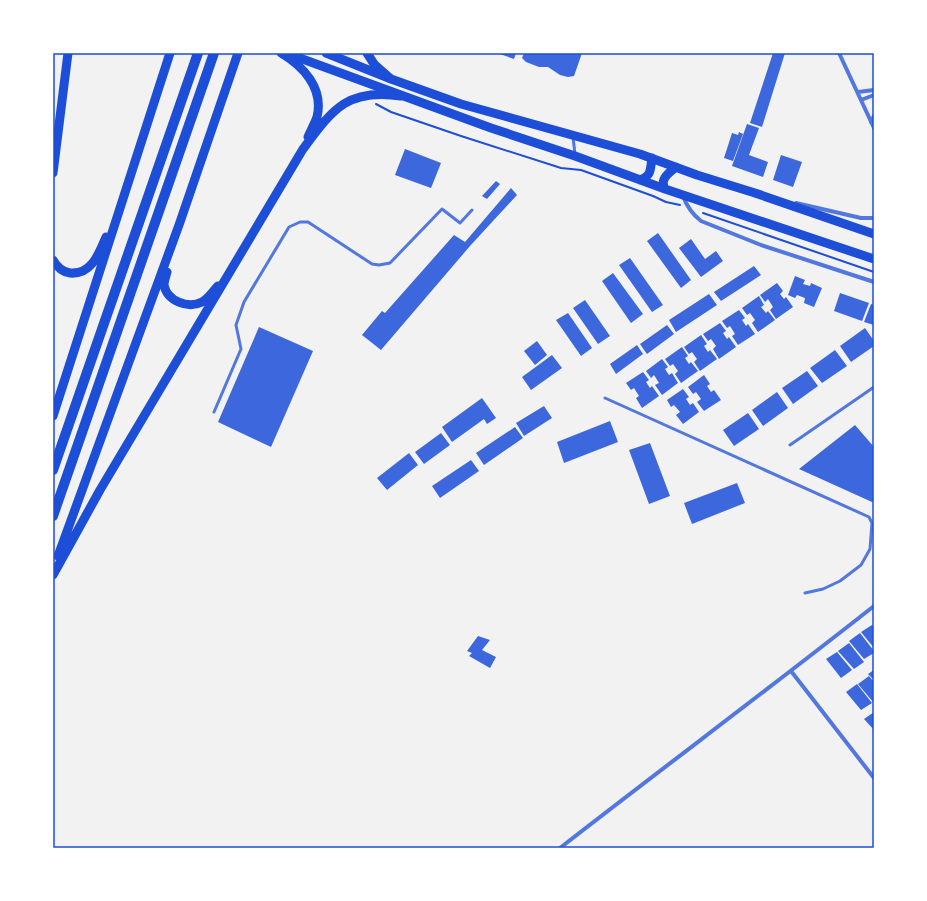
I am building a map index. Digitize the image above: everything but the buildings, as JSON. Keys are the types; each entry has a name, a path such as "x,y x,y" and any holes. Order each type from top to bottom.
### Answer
{"highway":[{"path":"53,470 198,53"},
{"path":"53,516 214,53"}],"main road":[{"path":"53,416 170,53"},
{"path":"53,571 179,225 238,53"},
{"path":"53,575 100,490 303,149 316,118 318,109 317,94 311,81 302,68 281,53"},
{"path":"286,53 401,96 575,156 683,196 874,259"},
{"path":"326,53 391,79 468,106 652,158 874,234"},
{"path":"367,53 374,64 391,79"},
{"path":"53,173 69,56"},
{"path":"303,149 331,114 340,106 369,95 378,94 401,96"},
{"path":"640,180 646,177 650,172 652,158"},
{"path":"665,189 662,183 664,179 676,167"},
{"path":"53,260 56,265 67,272 75,273 88,268 98,255 123,202"},
{"path":"179,225 164,283 167,293 179,302 192,305 204,301 229,274"}],"street":[{"path":"839,53 874,128"},
{"path":"858,92 874,90"},
{"path":"861,100 874,95"},
{"path":"871,122 874,116"},
{"path":"755,193 862,218 874,218"},
{"path":"683,196 693,215 701,221 748,240 874,282"},
{"path":"560,848 874,606"},
{"path":"791,671 874,778"}],"lane":[{"path":"572,136 575,156"},
{"path":"214,412 241,349 236,325 244,302 289,228 300,222 308,222 372,264 379,265 390,263 442,208 460,223 472,210"},
{"path":"790,445 874,387"},
{"path":"605,398 868,517 872,523 870,549 862,565 834,584 823,589 805,593"}],"path":[{"path":"369,95 374,103 391,112 528,158 561,168 581,170 666,202 687,206 711,216 874,272"}]}
